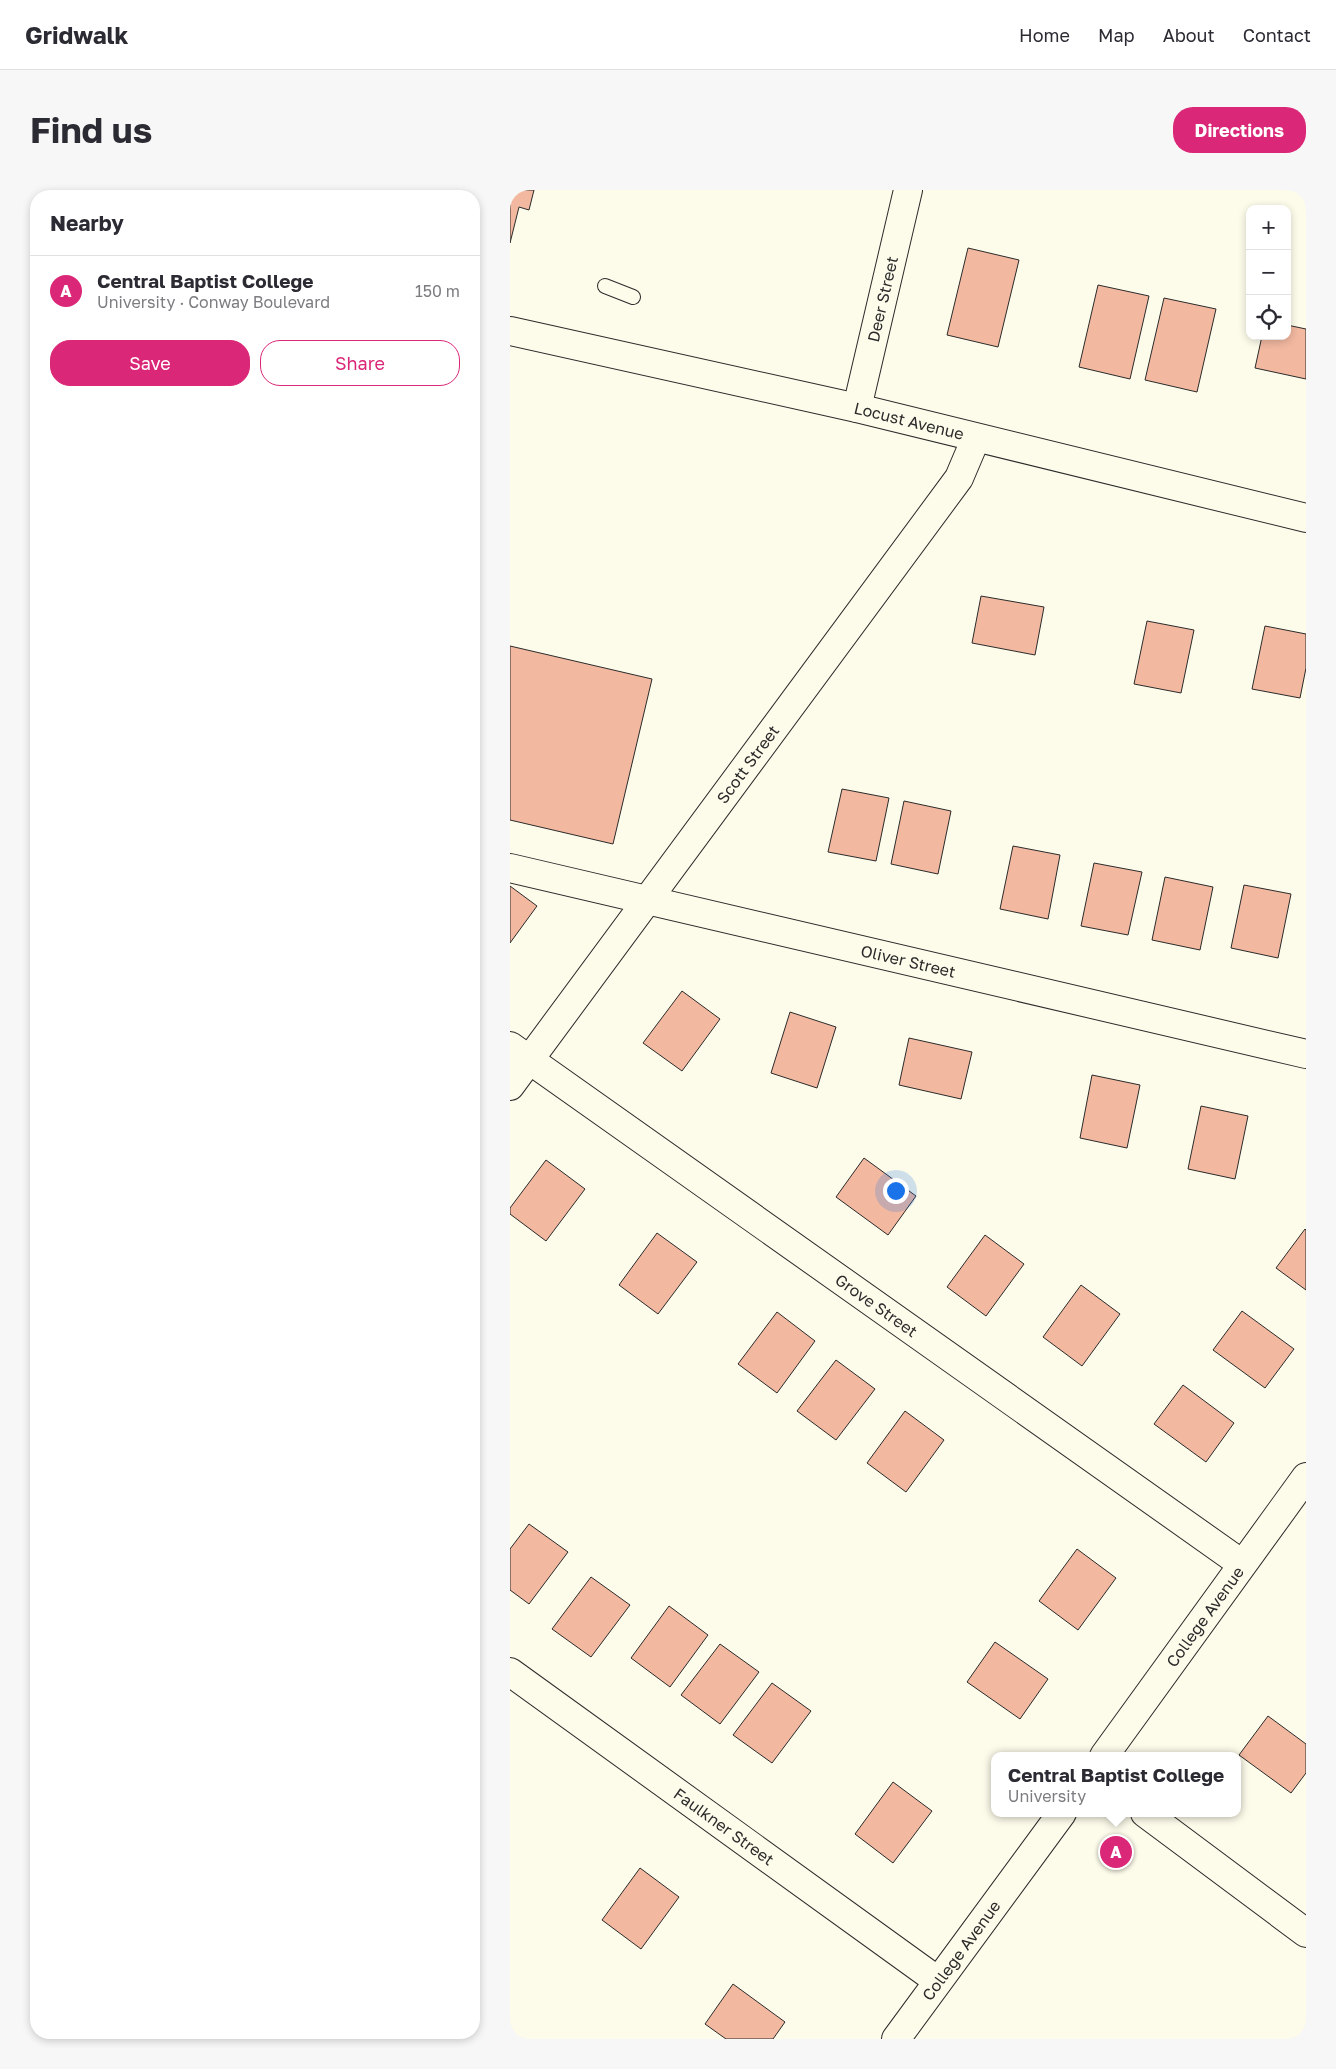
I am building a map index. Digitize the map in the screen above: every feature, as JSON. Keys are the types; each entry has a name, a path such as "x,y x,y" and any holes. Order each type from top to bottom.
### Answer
{"street":[{"name":"Deer Street","path":"857,408 908,190"},
{"name":"Locust Avenue","path":"510,331 857,408 1306,518"},
{"name":"Scott Street","path":"510,1086 520,1053 647,900 959,478 976,438"},
{"name":"Oliver Street","path":"510,868 1306,1054"},
{"name":"Grove Street","path":"520,1053 1242,1564"},
{"name":"College Avenue","path":"1107,1752 1306,1477"},
{"name":"Faulkner Street","path":"510,1672 938,1981"},
{"name":"College Avenue","path":"896,2039 1059,1817"},
{"path":"1150,1817 1306,1933"}],"lane":[{"path":"605,286 634,297"}],"building":[{"path":"510,190 534,190 529,210 519,207 510,243"},
{"path":"968,248 1019,260 998,347 947,335"},
{"path":"1098,285 1149,296 1130,379 1079,367"},
{"path":"1164,298 1216,309 1197,392 1145,380"},
{"path":"1291,326 1306,329 1306,379 1255,368 1261,340 1291,340"},
{"path":"981,596 1044,607 1035,655 972,643"},
{"path":"1147,621 1194,630 1181,693 1134,684"},
{"path":"1265,626 1306,634 1306,668 1300,698 1252,689"},
{"path":"510,646 652,679 613,844 510,820"},
{"path":"842,789 889,798 876,861 828,852"},
{"path":"904,801 951,811 938,874 891,864"},
{"path":"1013,846 1060,855 1048,919 1000,909"},
{"path":"1094,863 1142,872 1128,935 1081,926"},
{"path":"1165,877 1213,887 1200,950 1152,940"},
{"path":"1244,885 1291,894 1278,958 1231,948"},
{"path":"510,886 537,906 510,943"},
{"path":"682,991 720,1019 682,1071 643,1043"},
{"path":"790,1012 836,1027 817,1088 771,1073"},
{"path":"909,1038 972,1052 961,1099 899,1085"},
{"path":"1092,1075 1140,1085 1127,1148 1080,1138"},
{"path":"1201,1106 1248,1116 1235,1179 1188,1169"},
{"path":"864,1158 916,1196 888,1235 836,1197"},
{"path":"546,1160 585,1189 546,1241 510,1214 510,1208"},
{"path":"1306,1230 1306,1290 1276,1268"},
{"path":"657,1233 697,1262 658,1314 619,1285"},
{"path":"985,1235 1024,1264 986,1316 947,1287"},
{"path":"1081,1285 1120,1314 1082,1366 1043,1337"},
{"path":"1242,1311 1294,1349 1265,1388 1213,1350"},
{"path":"777,1312 815,1341 777,1393 738,1364"},
{"path":"836,1360 875,1389 836,1440 797,1411"},
{"path":"1183,1385 1234,1423 1206,1462 1154,1424"},
{"path":"905,1411 944,1440 906,1492 867,1463"},
{"path":"529,1524 568,1552 529,1604 510,1590 510,1549"},
{"path":"1077,1549 1116,1578 1078,1630 1039,1601"},
{"path":"591,1577 630,1605 591,1657 552,1629"},
{"path":"669,1606 708,1635 670,1687 631,1658"},
{"path":"995,1642 1048,1679 1020,1719 967,1682"},
{"path":"720,1644 759,1672 720,1724 681,1695"},
{"path":"772,1683 811,1711 772,1763 733,1735"},
{"path":"1268,1716 1306,1744 1306,1773 1291,1793 1241,1756 1241,1752"},
{"path":"893,1782 932,1811 893,1863 855,1834"},
{"path":"640,1868 679,1897 641,1949 602,1920"},
{"path":"733,1984 785,2022 773,2039 726,2039 705,2024"}],"place":[{"name":"Central Baptist College","path":"1116,1852"}]}
